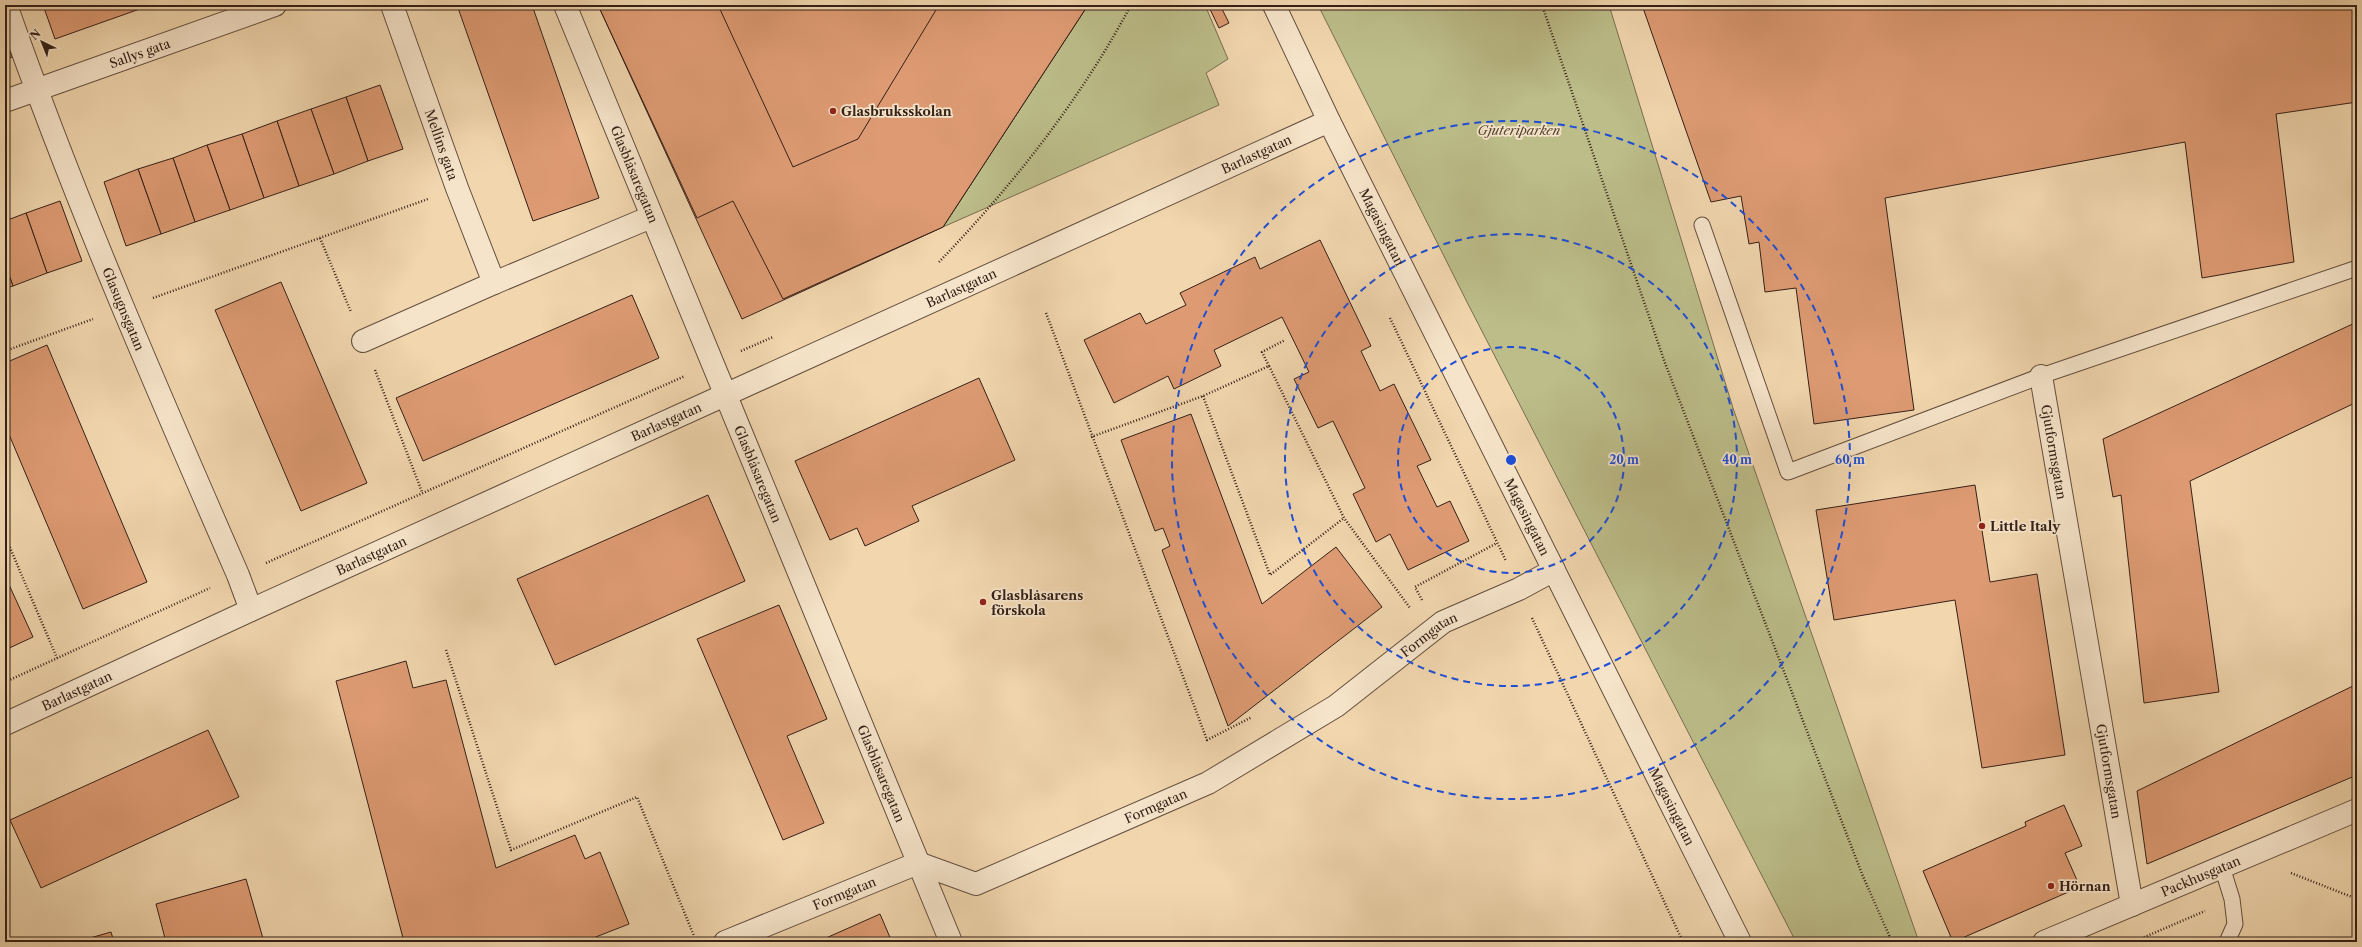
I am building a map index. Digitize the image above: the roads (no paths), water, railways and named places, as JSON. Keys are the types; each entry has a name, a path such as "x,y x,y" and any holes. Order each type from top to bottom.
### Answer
{"street":[{"name":"Glasugnsgatan","path":"6,5 36,90 122,309 238,575 251,610"},
{"name":"Sallys gata","path":"5,101 275,5"},
{"name":"Mellins gata","path":"392,5 457,188 494,283"},
{"name":"Glasblåsaregatan","path":"565,5 651,217 713,363 951,942"},
{"name":"Magasingatan","path":"1274,5 1329,121 1740,942"},
{"name":"Barlastgatan","path":"5,724 251,610 1329,121"},
{"path":"363,341 494,283 651,217"},
{"name":"Gjutformsgatan","path":"2041,376 2132,905"},
{"name":"Formgatan","path":"725,942 918,863 976,884 1201,786 1336,706 1443,622 1519,589 1554,570"},
{"name":"Packhusgatan","path":"2044,942 2357,810"}],"lane":[{"path":"1702,225 1788,472 2041,376 2357,268"},
{"path":"2222,867 2232,899 2236,924 2227,942"}],"place":[{"name":"Glasbruksskolan","path":"833,111"},
{"name":"Little Italy","path":"1982,526"},
{"name":"Glasblåsarens förskola","path":"983,602"},
{"name":"Hörnan","path":"2051,886"}],"park label":[{"name":"Gjuteriparken","path":"1519,130"}]}
